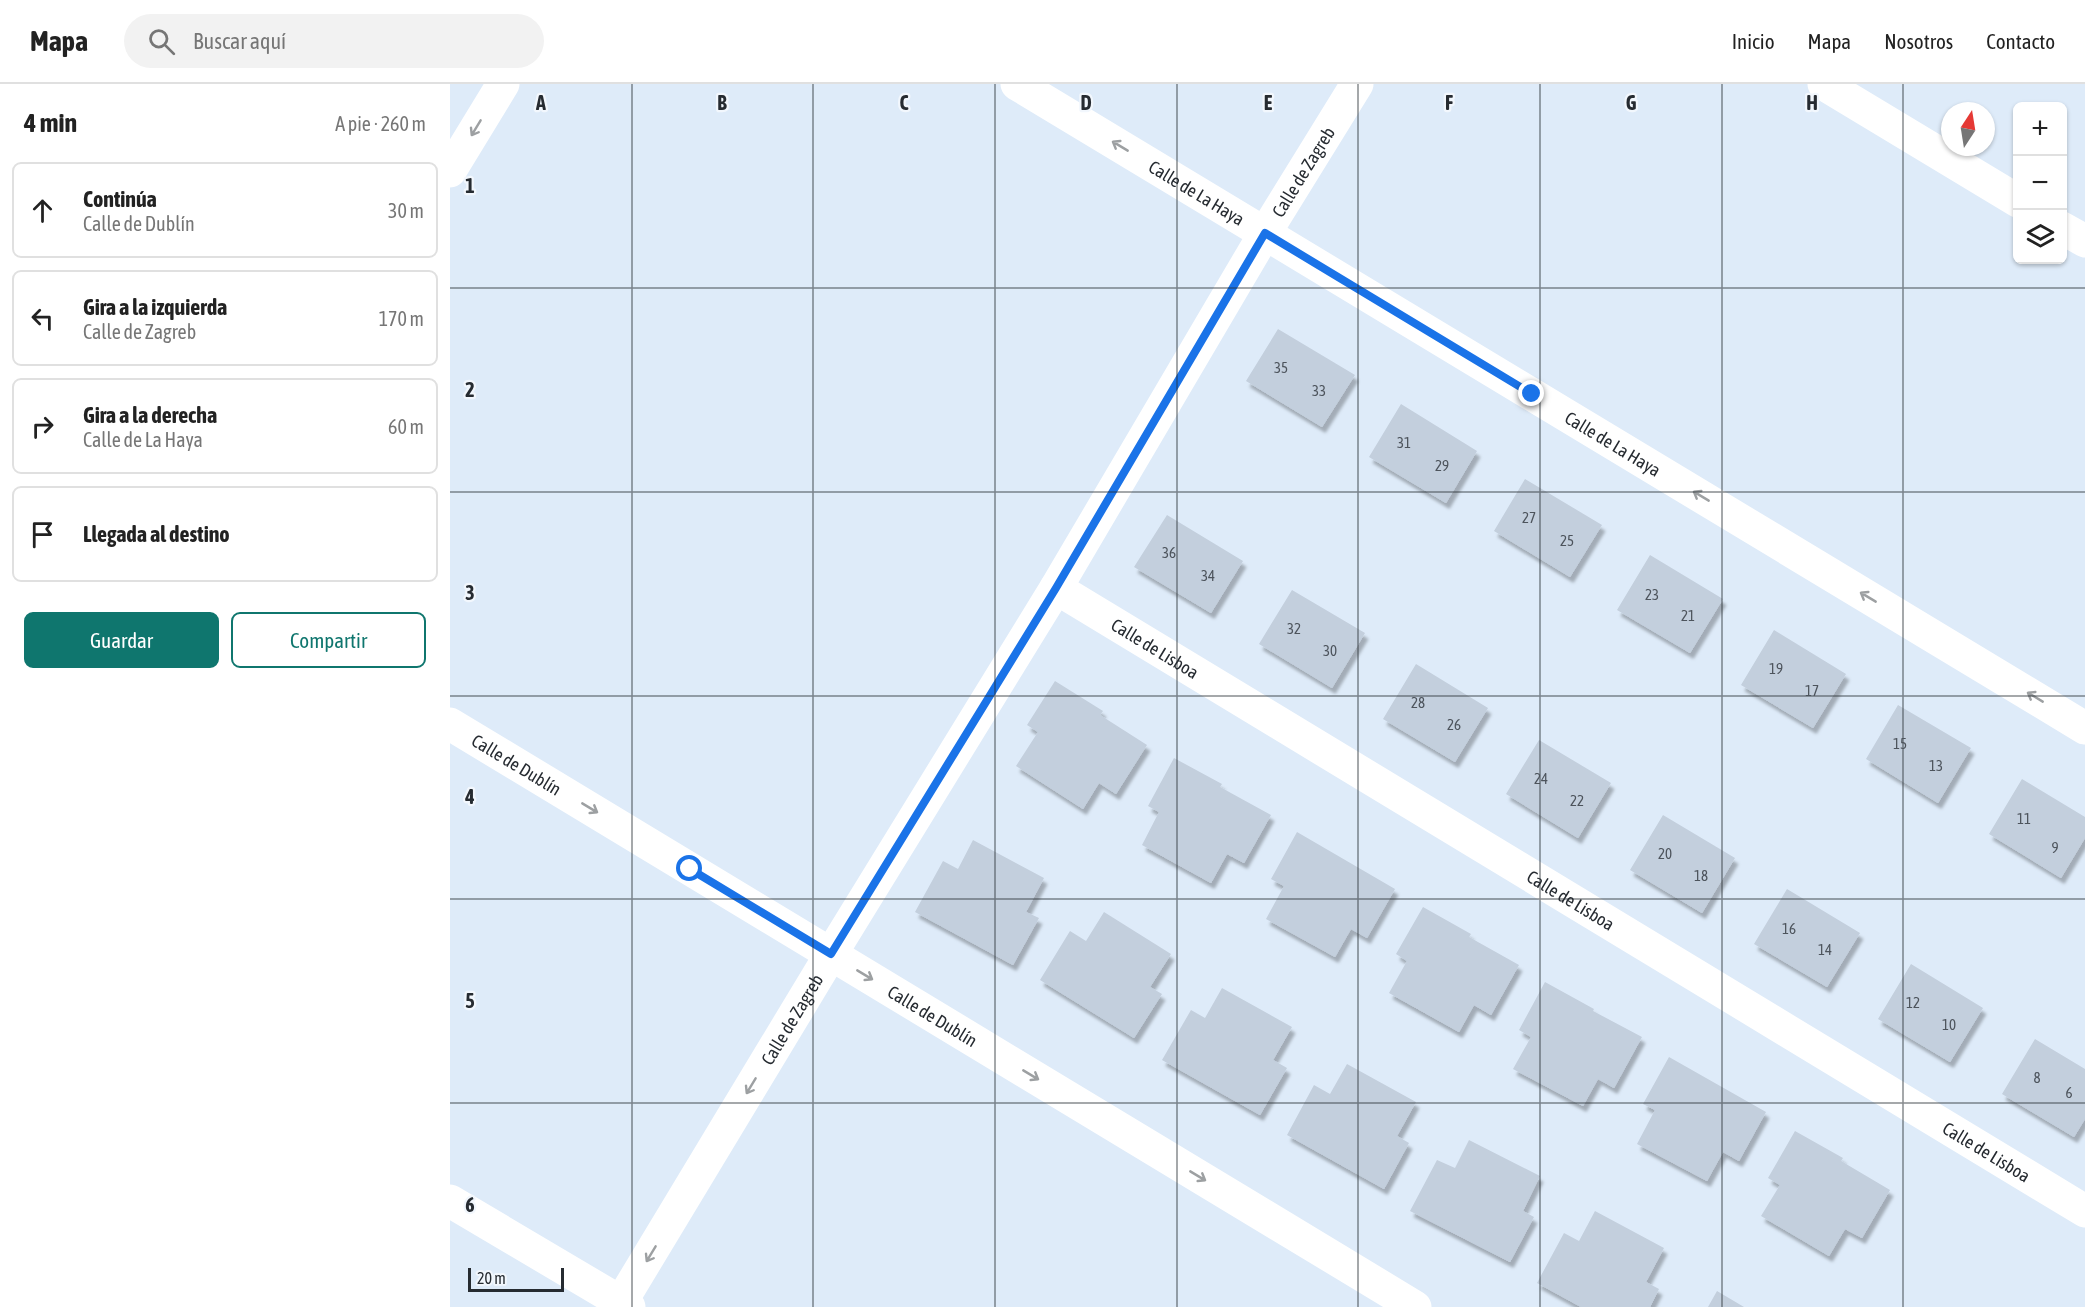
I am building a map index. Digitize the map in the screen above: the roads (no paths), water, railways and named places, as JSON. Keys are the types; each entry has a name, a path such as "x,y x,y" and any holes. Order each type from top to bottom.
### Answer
{"street":[{"path":"450,171 503,84"},
{"name":"Calle de La Haya","path":"1017,84 2085,728"},
{"name":"Calle de Zagreb","path":"623,1306 831,954 1056,588 1265,233 1357,84"},
{"path":"1824,84 2013,198"},
{"path":"2067,231 2085,241"},
{"name":"Calle de Lisboa","path":"1056,588 2085,1211"},
{"name":"Calle de Dublín","path":"450,724 1414,1307"},
{"path":"450,1201 623,1306"}]}
